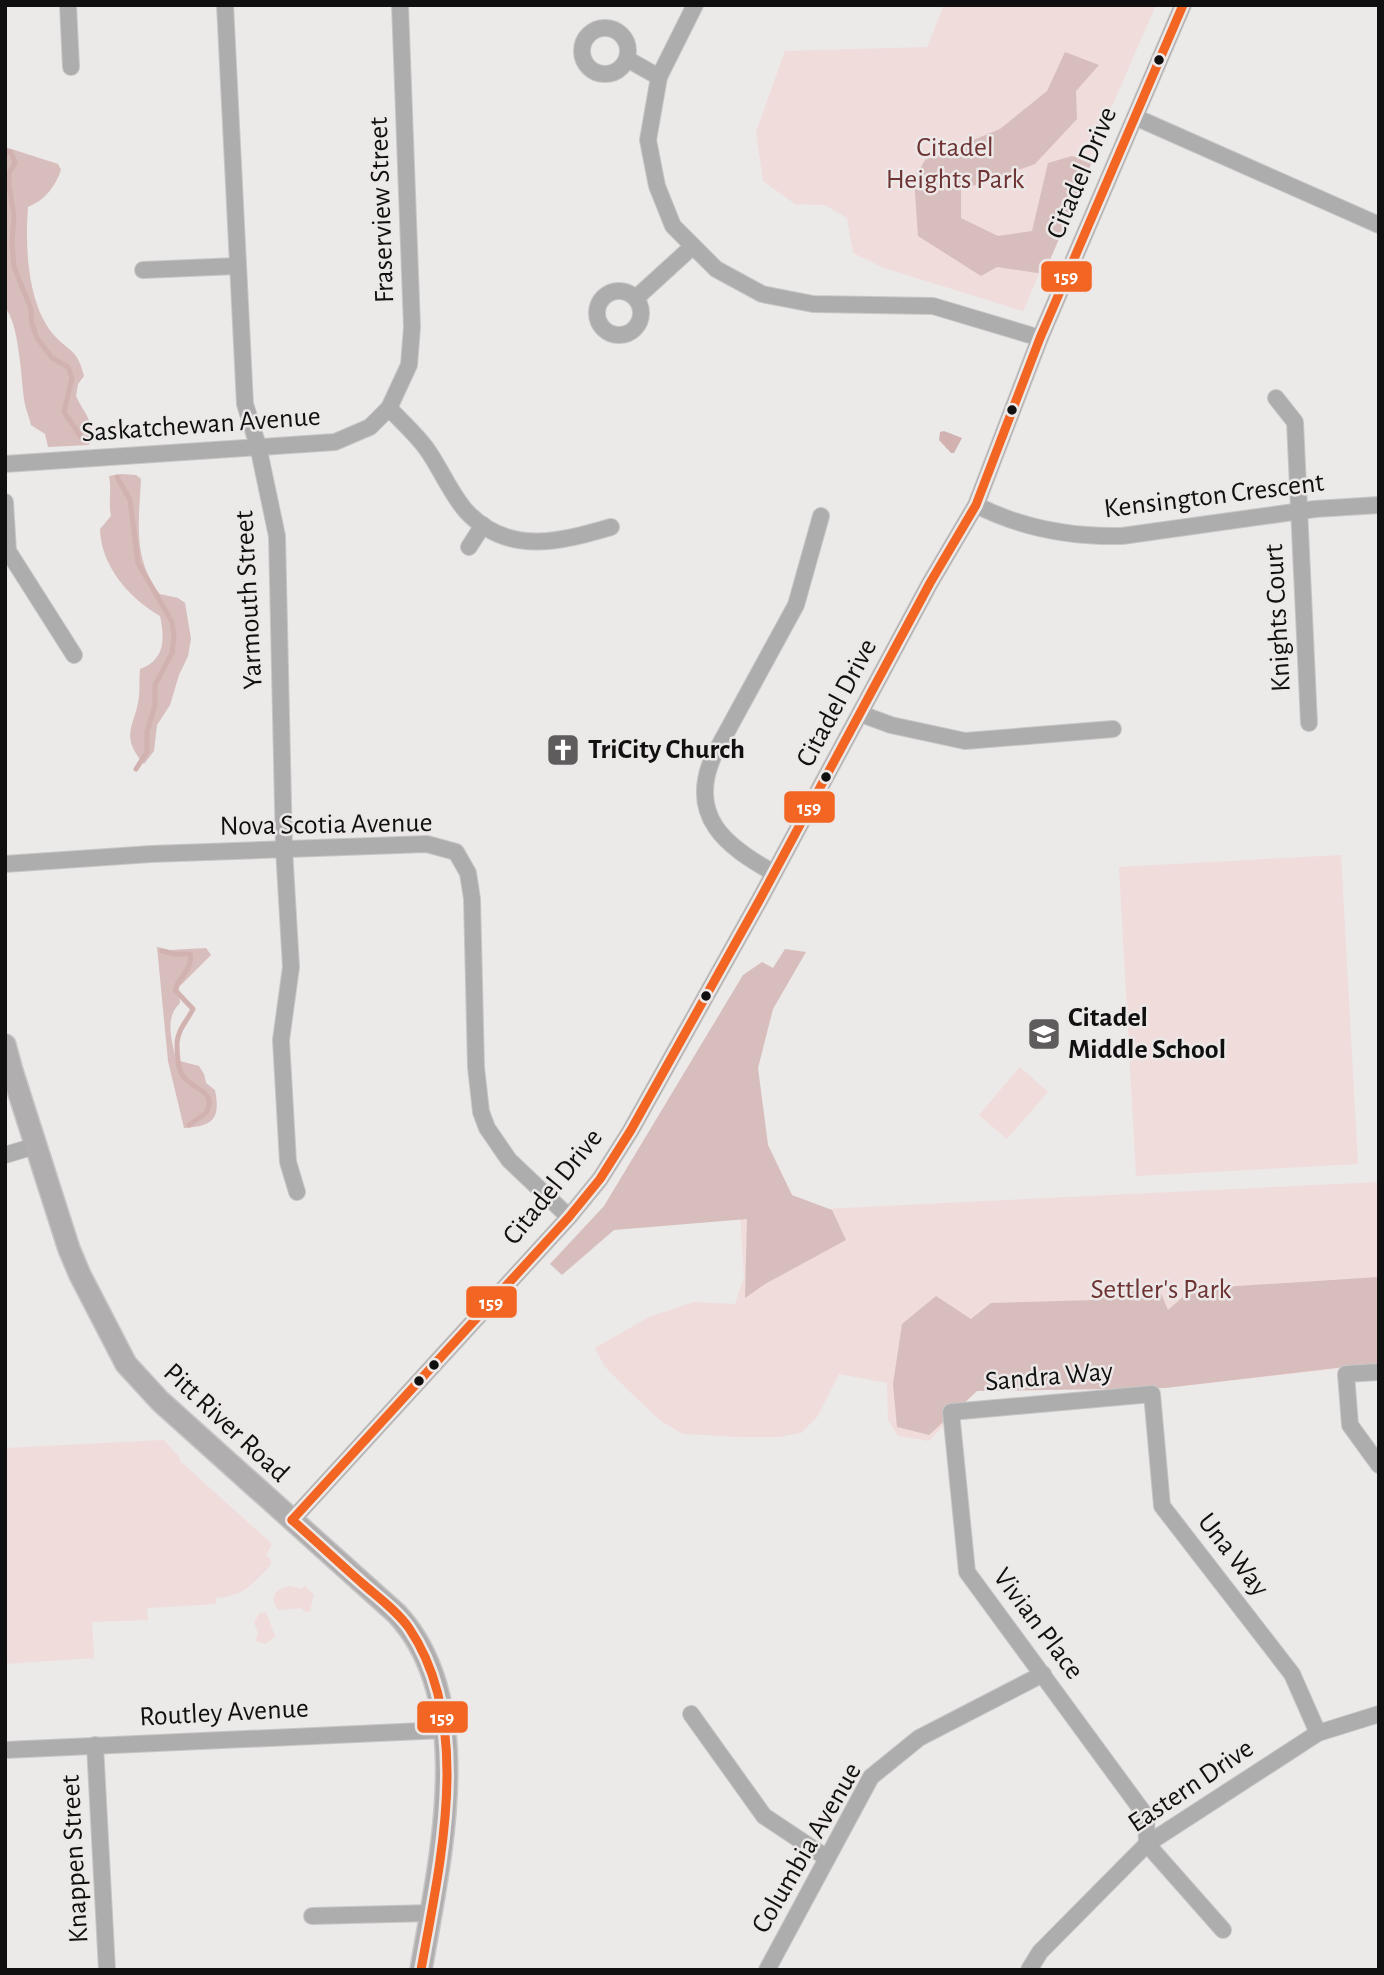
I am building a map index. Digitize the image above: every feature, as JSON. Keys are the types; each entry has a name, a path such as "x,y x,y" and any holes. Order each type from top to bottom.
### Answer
{"main road":[{"name":"Pitt River Road","path":"5,1045 69,1249 84,1284 126,1364 160,1401 384,1601 407,1625 421,1646 432,1671 441,1705 446,1800 421,1970"}],"street":[{"path":"68,5 72,67"},
{"name":"Yarmouth Street","path":"225,5 245,404 258,446 277,536 284,849 291,967 281,1040 288,1162 297,1192"},
{"name":"Fraserview Street","path":"389,408 409,365 412,327 400,5"},
{"path":"695,5 659,77 648,140 657,186 673,226 716,269 762,294 813,304 933,306 1040,338"},
{"name":"Citadel Drive","path":"292,1520 569,1217 600,1179 631,1130 861,714 930,583 976,505 1040,338 1184,5"},
{"path":"627,59 659,77"},
{"path":"1135,117 1379,225"},
{"path":"636,298 693,246"},
{"path":"143,270 237,266"},
{"name":"Knights Court","path":"1276,398 1295,422 1309,723"},
{"path":"389,408 425,446 466,510 493,533 527,541 565,540 611,527"},
{"name":"Saskatchewan Avenue","path":"5,464 335,442 370,427 389,408"},
{"path":"5,502 7,552 74,655"},
{"name":"Kensington Crescent","path":"976,505 1003,519 1067,534 1093,537 1122,536 1299,511 1379,505"},
{"path":"774,873 732,847 713,825 708,810 705,779 713,757 796,605 821,516"},
{"path":"469,547 483,525"},
{"path":"861,714 891,725 965,741 1113,729"},
{"name":"Nova Scotia Avenue","path":"5,864 141,855 428,844 456,852 468,873 472,899 476,1067 481,1112 487,1128 509,1160 569,1217"},
{"path":"5,1155 35,1146"},
{"path":"1379,1372 1346,1374 1350,1425 1379,1465"},
{"name":"Sandra Way","path":"951,1412 1152,1394"},
{"name":"Una Way","path":"1152,1394 1162,1506 1293,1674 1318,1733"},
{"name":"Vivian Place","path":"951,1412 967,1572 1146,1816 1147,1844"},
{"name":"Columbia Avenue","path":"767,1970 872,1777 919,1738 1043,1674"},
{"path":"691,1714 764,1816 827,1858"},
{"name":"Eastern Drive","path":"1029,1970 1040,1952 1147,1844 1318,1733 1379,1714"},
{"name":"Routley Avenue","path":"5,1750 444,1730"},
{"name":"Knappen Street","path":"94,1745 107,1970"},
{"path":"1147,1844 1223,1930"},
{"path":"312,1916 431,1913"}],"green space":[{"name":"Citadel Heights Park","path":"944,5 1156,5 1023,311 884,268 853,253 847,218 825,205 795,204 763,181 756,132 785,51 927,47"},
{"path":"1065,52 1099,65 1076,91 1077,119 1035,164 961,190 961,218 998,236 1032,231 1048,163 1072,156 1092,162 1044,274 997,267 981,276 918,236 914,179 925,160 1000,129 1047,91"},
{"path":"5,147 58,164 61,170 49,192 28,207 28,256 33,290 44,321 58,340 75,355 84,376 78,384 76,396 90,424 89,445 48,447 45,434 31,425 26,409 16,337 10,315 5,308"},
{"path":"136,475 141,479 139,539 145,567 160,594 178,598 185,603 191,639 188,656 170,705 157,725 154,751 144,764 136,754 130,737 139,696 140,669 159,654 162,633 160,616 128,590 105,556 100,529 111,516 109,476"},
{"path":"1341,855 1358,1164 1136,1176 1119,867"},
{"path":"157,947 170,950 206,948 211,955 179,987 180,1003 171,1023 176,1060 199,1066 206,1083 215,1090 215,1115 212,1120 202,1125 184,1128 168,1061"},
{"path":"785,949 806,952 773,1009 758,1068 768,1145 792,1195 832,1210 846,1240 765,1284 745,1298 747,1219 614,1230 562,1275 550,1264 604,1206 743,975 762,962 773,968"},
{"path":"1020,1067 1048,1092 1007,1139 979,1115"},
{"name":"Settler's Park","path":"1379,1182 1379,1364 1165,1388 977,1391 929,1441 898,1436 888,1420 887,1383 839,1374 817,1417 801,1433 778,1437 683,1434 661,1421 633,1395 605,1367 595,1348 649,1317 694,1302 735,1304 744,1277 740,1213"},
{"path":"1379,1277 1379,1363 1165,1388 977,1391 929,1435 897,1427 893,1384 902,1324 936,1296 971,1319 991,1303 1095,1300 1110,1294 1159,1289 1168,1310 1192,1289"},
{"path":"164,1440 180,1461 272,1544 266,1555 271,1560 271,1565 241,1592 216,1598 216,1604 147,1608 148,1620 92,1622 94,1658 5,1664 5,1448"},
{"path":"290,1586 301,1589 305,1586 314,1595 310,1611 306,1612 301,1608 279,1610 274,1602 275,1595 280,1589"},
{"path":"266,1612 275,1636 266,1644 255,1641 258,1633 254,1622 260,1613"}],"shaded area":[{"path":"940,432 962,438 954,453 939,440"}],"waterway":[{"path":"5,151 11,152 15,163 9,173 14,215 14,267 31,309 37,338 52,358 68,367 72,378 64,412 83,440"},
{"path":"117,477 130,500 138,563 172,622 174,638 172,653 155,685 155,705 147,732 147,752 136,769"},
{"path":"162,951 190,954 188,969 175,990 193,1009 178,1038 178,1060 183,1076 207,1095 209,1106 206,1113 189,1125"}],"transit line":[{"name":"159","path":"292,1520 569,1217 600,1179 631,1130 759,901 930,583 976,505 1040,338 1183,5"},
{"name":"159","path":"292,1520 388,1605 409,1628 429,1666 441,1707 446,1750 443,1840 421,1970"}],"place":[{"name":"TriCity Church","path":"563,750"},
{"name":"Citadel Middle School","path":"1044,1034"}]}
